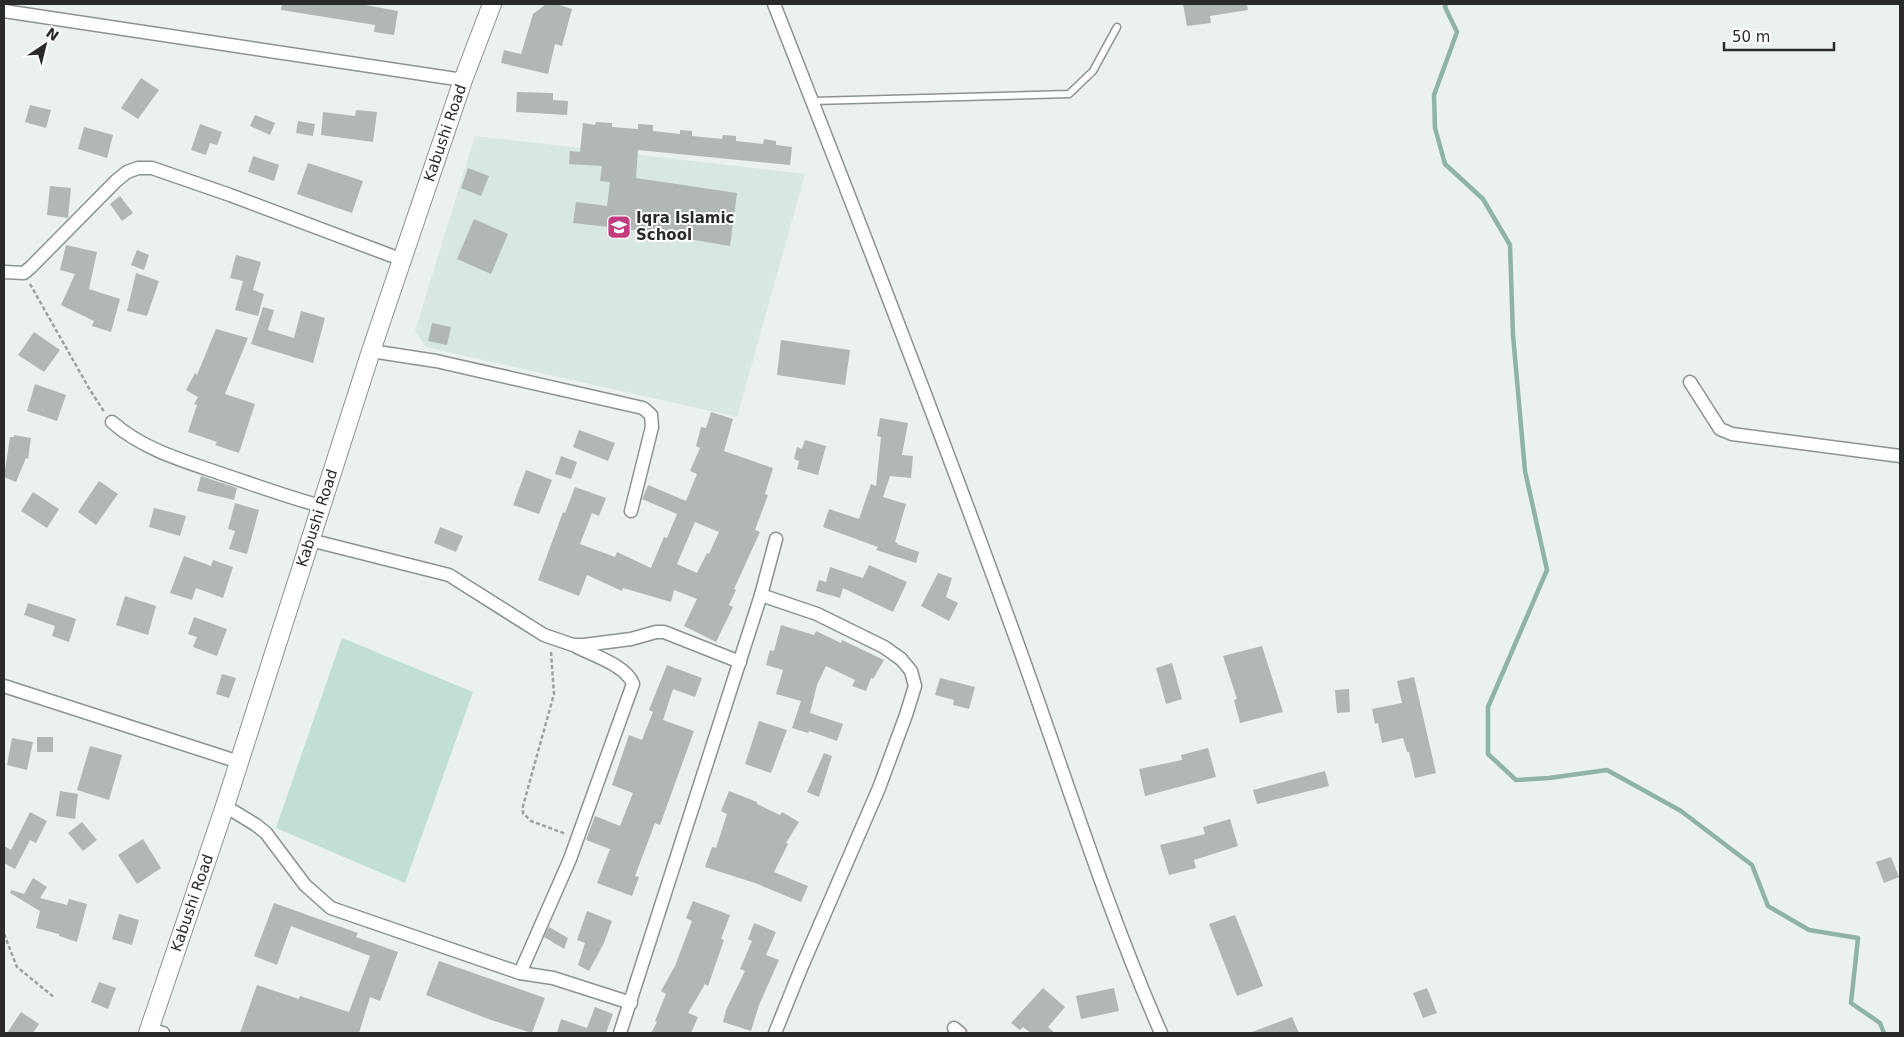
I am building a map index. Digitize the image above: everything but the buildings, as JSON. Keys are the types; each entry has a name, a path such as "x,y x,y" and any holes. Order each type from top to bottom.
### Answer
{"main road":[{"name":"Kabushi Road","path":"153,1032 371,351 463,80 492,4"}],"street":[{"path":"774,4 996,584 1049,728 1084,836 1138,980 1161,1033"},
{"path":"4,11 463,80"},
{"path":"4,272 24,273 116,181 127,172 138,168 152,168 221,192 402,260"},
{"path":"371,351 436,361 643,408 651,415 652,427 631,510"},
{"path":"1690,382 1720,429 1732,434 1900,456"},
{"path":"112,422 122,431 162,452 289,497 321,506"},
{"path":"620,1033 740,662 776,539"},
{"path":"310,540 449,575 544,635 573,645 618,668 628,674 633,684 578,839 520,973"},
{"path":"761,595 817,614 884,647 901,659 911,671 915,686 878,788 775,1033"},
{"path":"573,645 630,639 656,632 664,632 740,662"},
{"path":"4,686 239,762"},
{"path":"225,806 266,833 305,885 331,908 520,973 553,978 631,1003"}],"lane":[{"path":"812,101 1069,94 1093,71 1117,27"}],"path":[{"path":"24,273 90,390 112,422"},
{"path":"544,635 552,654 554,694 523,806 523,813 530,821 578,839"},
{"path":"4,934 17,967 55,998"}],"shaded area":[{"name":"Iqra Islamic School","path":"475,136 805,174 737,417 426,347 415,331"}],"green space":[{"path":"342,638 473,692 405,883 276,828"}],"waterway":[{"path":"1446,4 1445,7 1457,32 1434,95 1435,128 1445,164 1483,199 1510,245 1513,335 1525,471 1547,570 1488,707 1488,754 1516,780 1549,778 1607,770 1681,811 1752,865 1768,906 1809,930 1858,938 1851,1003 1880,1023 1884,1033"}],"place":[{"name":"Iqra Islamic School","path":"619,227"}]}
